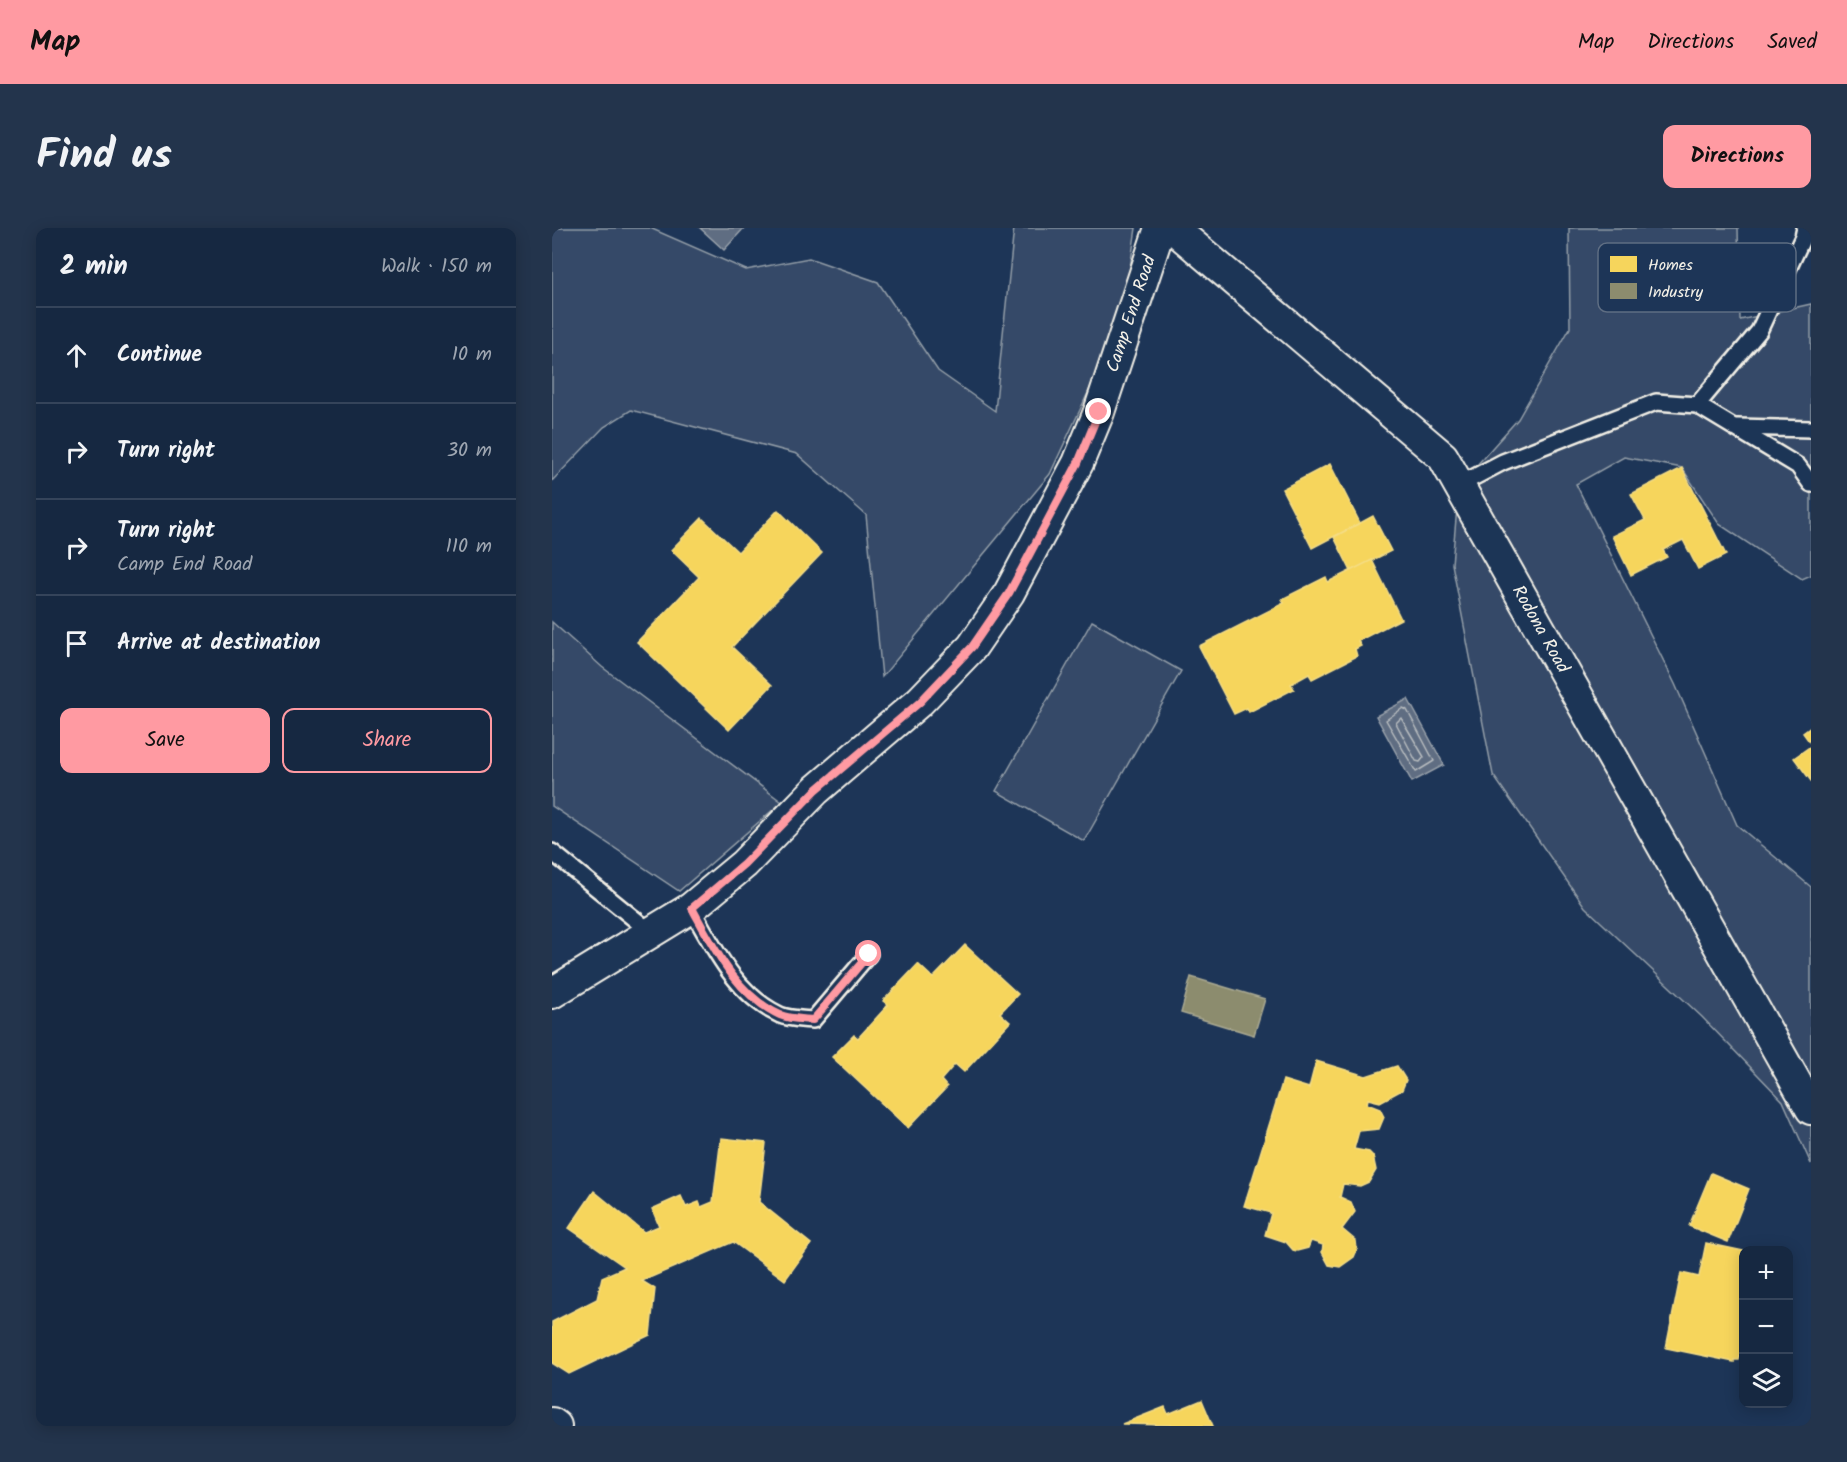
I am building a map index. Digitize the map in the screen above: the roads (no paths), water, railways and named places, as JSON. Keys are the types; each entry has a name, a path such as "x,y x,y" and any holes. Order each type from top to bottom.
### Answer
{"street":[{"name":"Camp End Road","path":"552,993 692,908 744,864 816,790 920,702 972,647 1009,593 1078,463 1099,412 1160,228"},
{"name":"Rodona Road","path":"1173,228 1443,457 1811,1109"},
{"path":"552,1423 556,1426"}],"lane":[{"path":"1796,252 1805,228"},
{"path":"1696,405 1759,331 1768,312"},
{"path":"1459,485 1503,462 1656,402 1696,405 1798,466 1811,484"},
{"path":"1734,427 1811,429"},
{"path":"552,852 652,933"},
{"path":"692,908 724,965 751,996 782,1016 813,1020 869,954"}],"water":[{"path":"700,228 744,228 724,250"},
{"path":"1408,699 1444,765 1412,782 1376,716"}]}
